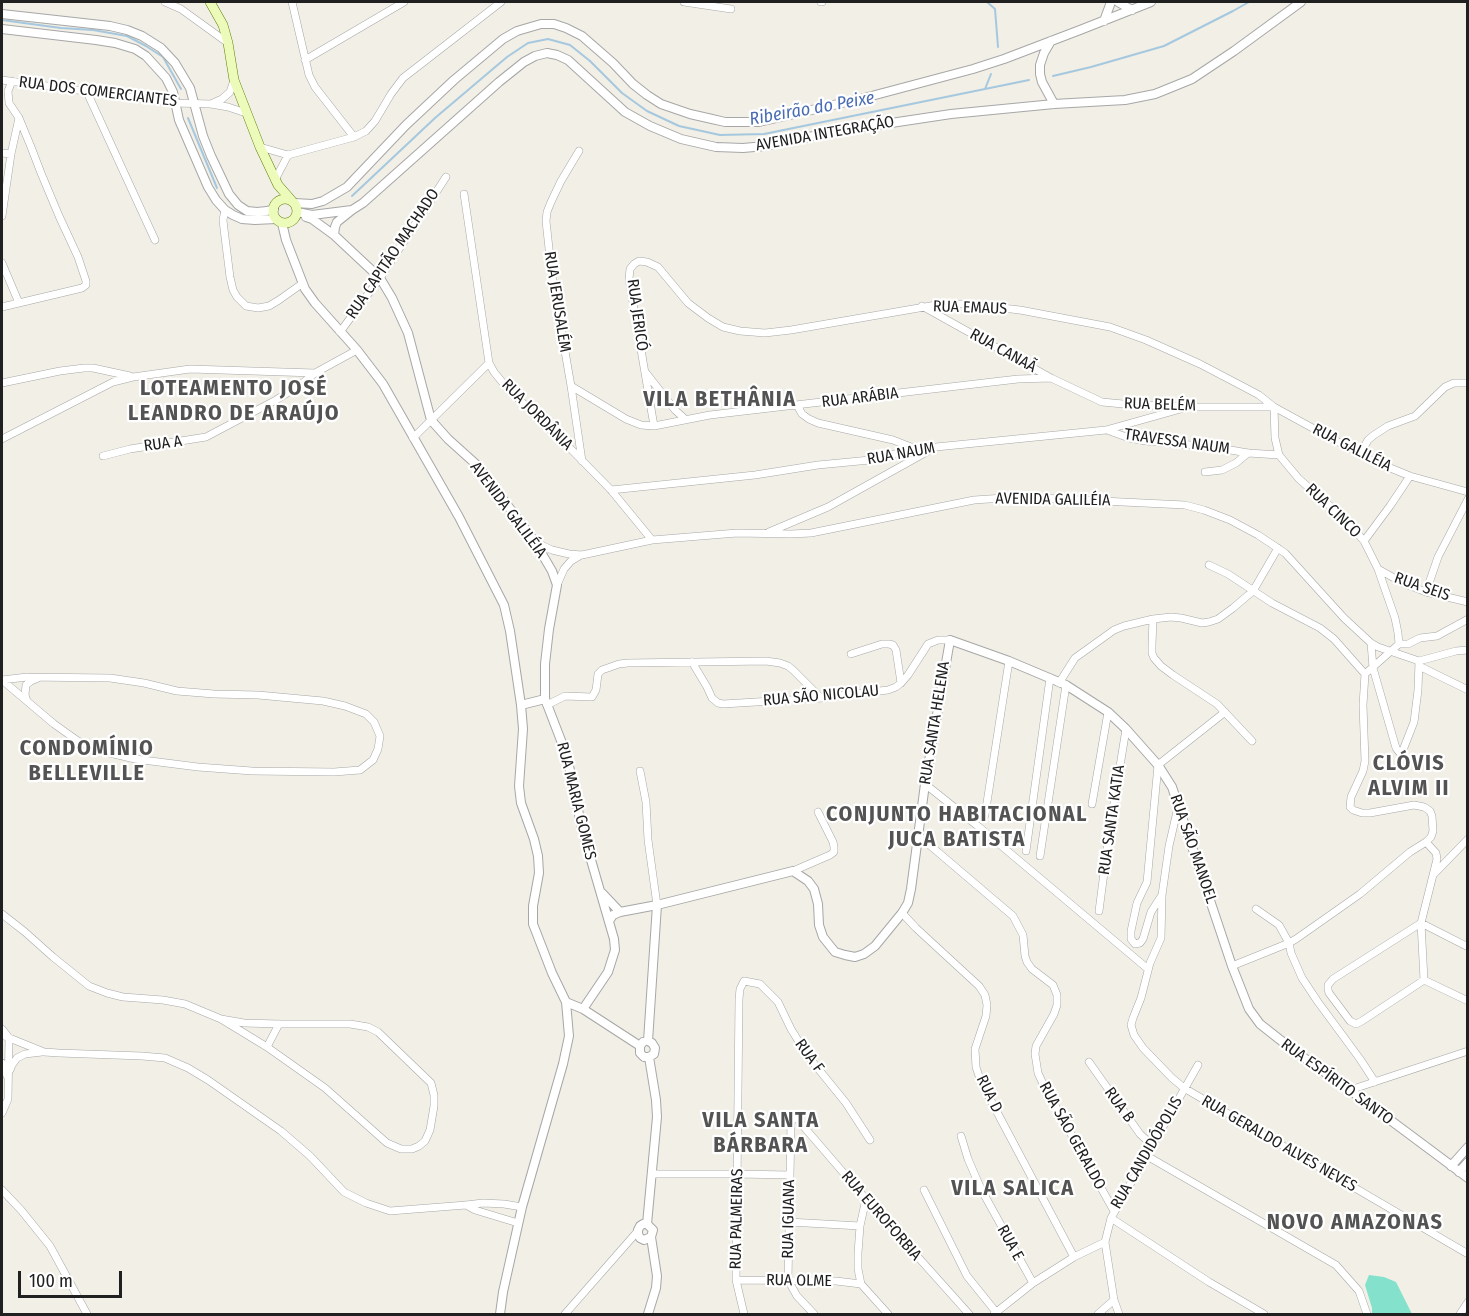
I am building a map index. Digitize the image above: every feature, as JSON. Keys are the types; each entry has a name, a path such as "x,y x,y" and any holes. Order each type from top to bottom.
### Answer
{"main road":[{"path":"210,2 223,25 234,80 260,147 277,183 295,208"},
{"path":"277,183 276,206 273,212 279,221 291,222 295,208"},
{"path":"276,206 285,199 295,208"}],"street":[{"path":"165,2 181,9 228,43"},
{"path":"292,2 309,75 315,87 354,137"},
{"path":"305,60 404,2"},
{"path":"260,147 288,155 354,137 366,130 375,121 403,78 501,2"},
{"path":"684,2 712,4 731,9"},
{"path":"1104,21 1111,2"},
{"path":"1118,2 1132,10"},
{"name":"AVENIDA INTEGRAÇÃO","path":"295,208 322,201 347,187 406,125 454,80 503,39 516,31 542,24 554,24 582,36 633,84 662,104 725,122 759,122 973,69 1151,2"},
{"name":"AVENIDA INTEGRAÇÃO","path":"334,235 337,222 363,203 481,98 524,62 547,53 568,60 625,112 650,126 681,139 716,147 743,148 951,114 1141,98 1192,79 1301,2"},
{"path":"2,14 110,26 142,36 160,48 175,63 190,88 203,136 229,194 238,205 247,211 267,211 276,206"},
{"path":"2,30 115,43 135,49 146,56 166,78 173,92 179,120 208,187 216,200 225,210 242,219 279,221 303,283 315,303 357,350 383,384 459,517 504,605 524,729 519,786 521,803 538,856 532,924 566,1002 569,1036 518,1223 500,1314"},
{"path":"1052,41 1044,53 1040,74 1041,82 1054,104"},
{"name":"RUA DOS COMERCIANTES","path":"2,80 175,103 228,106 246,113"},
{"path":"211,104 230,92 234,80"},
{"path":"2,307 82,288 86,285 86,276 54,206 32,147 19,118 9,103 8,91 12,81"},
{"path":"86,90 155,240"},
{"path":"2,216 19,118"},
{"path":"2,153 26,145 32,147"},
{"name":"RUA JERUSALÉM","path":"579,151 550,202 546,220 552,276 582,461"},
{"path":"277,183 288,155"},
{"name":"RUA CAPITÃO MACHADO","path":"340,332 380,278 446,177"},
{"name":"RUA JORDÂNIA","path":"464,194 489,363 507,388 611,490 652,540"},
{"path":"295,208 312,215 352,210"},
{"name":"AVENIDA GALILÉIA","path":"295,208 334,235 380,278 408,333 431,420 448,440 478,466 535,542 552,571 557,585"},
{"path":"225,210 223,220 232,290 246,306 258,308 269,306 303,283"},
{"name":"RUA EMAUS","path":"639,261 658,267 688,303 708,318 723,327 740,331 765,333 791,330 942,304 1001,307 1110,327 1146,340 1200,364 1259,395 1274,407"},
{"name":"RUA JERICÓ","path":"639,261 630,270 629,279 654,426"},
{"path":"2,263 19,303"},
{"name":"RUA CANAÃ","path":"922,306 1051,378"},
{"name":"RUA A","path":"103,456 129,449 206,437 276,400 315,373 357,350"},
{"path":"413,438 489,363"},
{"path":"2,383 84,368 133,377"},
{"path":"2,440 94,390 112,382 133,377 190,369 315,373"},
{"name":"RUA JERICÓ","path":"645,373 685,419"},
{"name":"RUA ARÁBIA","path":"571,386 626,419 641,425 654,426 685,419 797,405 1018,379 1051,378"},
{"name":"RUA BELÉM","path":"1051,378 1102,402 1188,407 1274,407"},
{"path":"1360,454 1368,440 1374,435 1388,426 1415,416 1445,387 1454,383 1467,382"},
{"path":"797,405 802,414 819,423 893,440 916,449"},
{"name":"RUA NAUM","path":"611,490 870,460 916,449 1106,430 1188,407"},
{"path":"1274,407 1275,438 1279,455"},
{"name":"RUA GALILÉIA","path":"1274,407 1373,461 1410,476 1467,492"},
{"name":"TRAVESSA NAUM","path":"1106,430 1146,441 1279,455"},
{"path":"766,533 828,507 935,448"},
{"name":"TRAVESSA NAUM","path":"1205,472 1221,470 1236,463 1248,453"},
{"name":"RUA CINCO","path":"1279,455 1299,479 1345,519 1364,541 1378,569 1395,618 1399,644"},
{"path":"1364,541 1410,476"},
{"name":"AVENIDA GALILÉIA","path":"582,555 652,540 737,533 811,533 974,500 1019,497 1185,505 1230,520 1278,548 1344,618 1371,643 1419,663 1467,690"},
{"path":"1426,592 1438,557 1467,499"},
{"path":"535,542 552,550 582,555"},
{"path":"1040,856 1063,684 1076,658 1114,630 1124,626 1171,617 1202,623 1218,619 1253,591 1278,548"},
{"path":"557,585 564,569 571,561 582,555"},
{"path":"1209,565 1320,628 1334,639 1365,674 1363,705 1365,761 1351,797 1350,807 1362,813 1414,805 1424,807 1430,811 1434,824 1433,831 1426,842 1410,852 1360,894 1289,943 1232,966"},
{"name":"RUA SEIS","path":"1378,569 1403,583 1426,592 1467,602"},
{"name":"RUA MARIA GOMES","path":"557,585 545,664 546,702 567,756 582,829 614,939 615,950 608,972 583,1009"},
{"path":"1153,619 1152,653 1154,658 1173,675 1217,704 1252,741"},
{"path":"1365,674 1399,644 1408,644 1420,638 1437,636 1467,619"},
{"name":"RUA SÃO NICOLAU","path":"692,662 712,698 718,703 821,698 888,690 901,684 928,644 938,640 950,640"},
{"name":"RUA SÃO MANOEL","path":"950,640 1063,684 1108,712 1158,765 1172,787 1179,804 1232,966"},
{"name":"RUA SANTA HELENA","path":"793,871 808,881 814,889 823,937 835,952 855,957 864,954 875,946 902,913 908,903 911,889 925,783 950,640"},
{"path":"1371,643 1373,668 1396,748 1400,752 1403,750 1414,722 1419,663 1456,651 1467,650"},
{"path":"851,654 882,644 893,645 896,650 901,684"},
{"path":"985,815 1009,662"},
{"path":"521,705 546,702 566,696 592,697 596,690 598,674 602,670 628,663 780,663 793,670 821,698"},
{"path":"28,703 25,695 26,685 40,677"},
{"path":"40,677 110,678 177,691 258,694 323,701 366,714 374,722 380,736 378,749 373,760 360,770 334,772 252,771 135,759 101,751 78,741 2,680 40,677"},
{"path":"1026,851 1050,678"},
{"path":"1162,895 1151,912 1143,939 1140,943 1135,944 1131,939 1131,931 1137,903 1147,882 1158,765 1225,711"},
{"name":"RUA SANTA KATIA","path":"1092,804 1108,712"},
{"name":"RUA SANTA KATIA","path":"1099,911 1126,729"},
{"path":"566,1002 583,1009 644,1044 652,1043 655,1048 654,1054 649,1057 641,1055 639,1051 644,1044 657,905 648,840 646,801 640,771"},
{"path":"925,783 1148,969 1161,938 1162,895 1169,846 1179,804"},
{"path":"609,921 613,915 620,912 793,871 830,855 834,852 833,842 818,812"},
{"name":"RUA SÃO GERALDO","path":"919,836 1013,916 1023,935 1027,962 1056,990 1057,1005 1054,1014 1036,1046 1038,1073 1112,1215"},
{"path":"1434,874 1467,839"},
{"path":"1424,980 1421,923 1437,859 1436,853 1426,842"},
{"path":"599,890 620,912"},
{"path":"1256,909 1279,925 1289,943 1302,978 1375,1082"},
{"name":"RUA D","path":"902,913 979,986 985,995 986,1016 975,1048 978,1075 1074,1257"},
{"path":"2,914 89,986 123,997 185,1004 221,1019 267,1047 325,1088 387,1143 400,1149 412,1149 425,1141 430,1130 434,1106 431,1083 378,1032 368,1027 350,1024 244,1023 221,1019"},
{"path":"1421,923 1467,946"},
{"path":"1421,923 1333,979 1328,985 1329,993 1350,1021 1356,1024 1424,980"},
{"name":"RUA ESPÍRITO SANTO","path":"1232,966 1249,1009 1260,1024 1467,1178"},
{"name":"RUA GERALDO ALVES NEVES","path":"1148,969 1131,1025 1132,1030 1143,1048 1172,1078 1184,1088 1467,1254"},
{"path":"1424,980 1467,1001"},
{"name":"RUA F","path":"744,981 760,984 778,1002 807,1055 846,1103 870,1140"},
{"name":"RUA PALMEIRAS","path":"744,981 740,988 739,999 736,1280 744,1314"},
{"path":"267,1047 279,1024"},
{"path":"2,1029 5,1037 8,1078 8,1099 2,1113"},
{"path":"5,1037 44,1052"},
{"path":"1350,1090 1467,1051"},
{"path":"8,1078 12,1065 17,1058 25,1054 44,1052 165,1058 208,1080 281,1131 310,1156 344,1192 366,1203 390,1211 483,1203 522,1207"},
{"path":"647,1224 657,1117 649,1057"},
{"name":"RUA B","path":"1089,1062 1140,1134 1152,1145"},
{"path":"2,1064 8,1078"},
{"name":"RUA CANDIDÓPOLIS","path":"1119,1314 1114,1300 1105,1242 1112,1215 1198,1065"},
{"name":"RUA IGUANA","path":"795,1117 791,1122 788,1280 797,1296 814,1314"},
{"name":"RUA EUROFORBIA","path":"795,1117 969,1314"},
{"name":"RUA E","path":"962,1136 968,1159 981,1189 1033,1283"},
{"path":"1451,1166 1467,1147"},
{"path":"1147,1156 1336,1265 1359,1291 1367,1314"},
{"path":"1458,1172 1467,1162"},
{"path":"652,1174 790,1175"},
{"path":"2,1190 50,1246 87,1314"},
{"path":"924,1190 967,1276 995,1313 1033,1283 1074,1257 1105,1242"},
{"path":"866,1199 860,1226 858,1269 861,1284 888,1314"},
{"path":"466,1206 518,1223"},
{"path":"1112,1215 1209,1282 1264,1314"},
{"path":"789,1222 860,1226"},
{"path":"565,1314 637,1232 638,1228 647,1224"},
{"path":"647,1224 653,1230 651,1237 657,1276 648,1314"},
{"path":"637,1232 640,1238 651,1237"},
{"name":"RUA OLME","path":"736,1280 836,1281 861,1284"},
{"path":"1098,1314 1114,1300"},
{"path":"1460,1314 1467,1302"}],"shaded area":[{"path":"1369,1275 1384,1277 1396,1282 1412,1314 1372,1314 1365,1285"}],"waterway":[{"name":"Ribeirão do Peixe","path":"987,2 995,9 998,47"},
{"path":"1053,76 1164,46 1249,2"},
{"name":"Ribeirão do Peixe","path":"2,20 127,36 163,57 181,89"},
{"name":"Ribeirão do Peixe","path":"352,196 435,118 507,57 528,43 548,39 570,45 590,61 622,93 647,111 679,126 720,135 764,134 985,89 991,74"},
{"path":"985,89 1029,80"},
{"name":"Ribeirão do Peixe","path":"188,118 217,188"}],"district":[{"name":"VILA BETHÂNIA","path":"720,400"},
{"name":"LOTEAMENTO JOSÉ LEANDRO DE ARAÚJO","path":"234,402"},
{"name":"CONDOMÍNIO BELLEVILLE","path":"87,762"},
{"name":"CLÓVIS ALVIM II","path":"1409,776"},
{"name":"CONJUNTO HABITACIONAL JUCA BATISTA","path":"957,828"},
{"name":"VILA SANTA BÁRBARA","path":"761,1134"},
{"name":"VILA SALICA","path":"1013,1189"},
{"name":"NOVO AMAZONAS","path":"1355,1223"}]}
